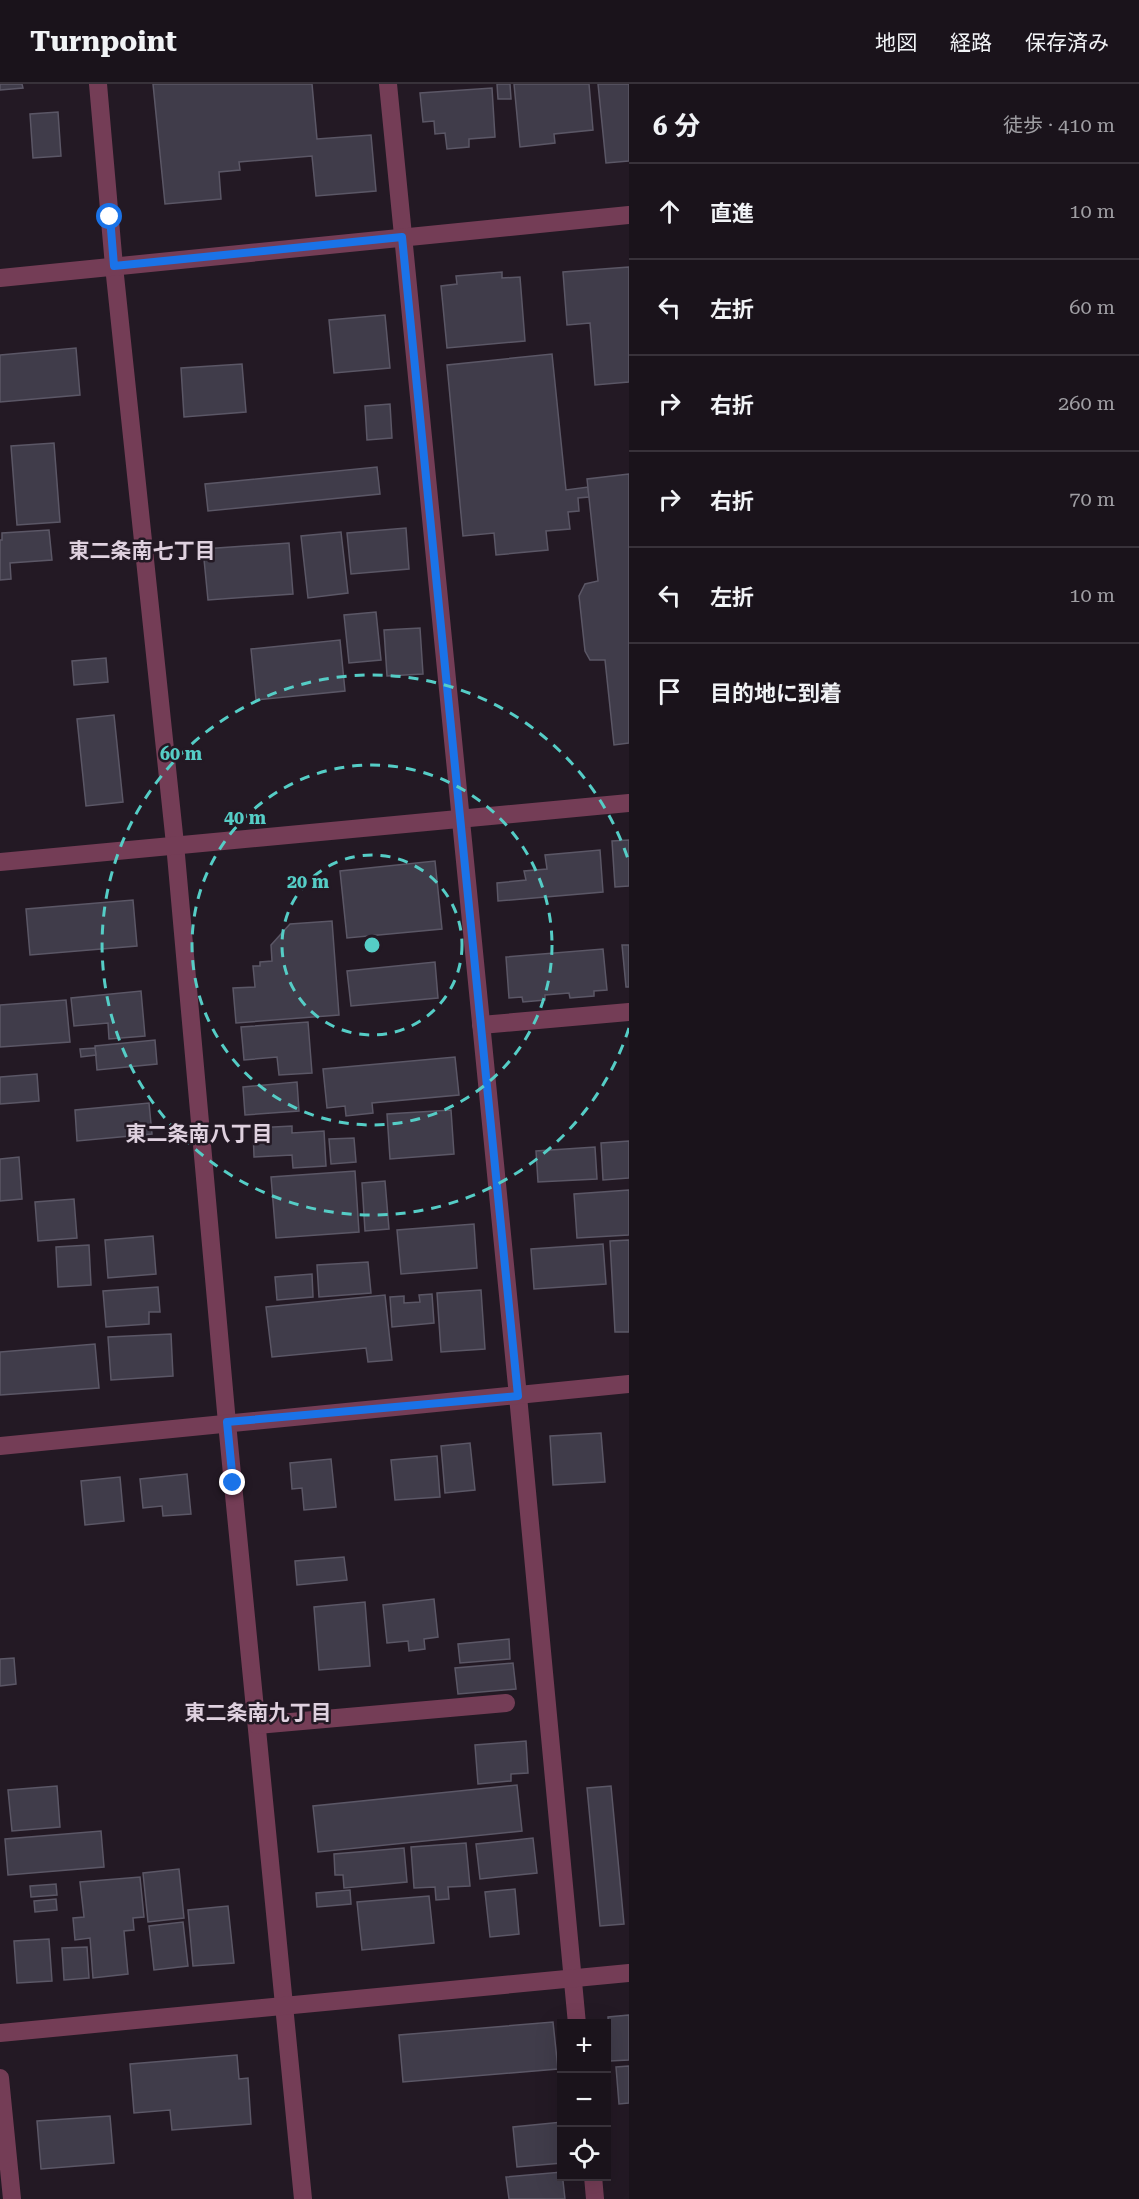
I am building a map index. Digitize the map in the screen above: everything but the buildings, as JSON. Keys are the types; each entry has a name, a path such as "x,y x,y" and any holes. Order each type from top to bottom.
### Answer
{"street":[{"path":"98,84 114,266 175,844 227,1422 303,2199"},
{"path":"388,84 482,1025 576,2019"},
{"path":"0,278 629,215"},
{"path":"0,862 629,803"},
{"path":"482,1025 629,1012"},
{"path":"0,1446 629,1384"},
{"path":"257,1725 506,1703"},
{"path":"0,2033 629,1973"},
{"path":"0,2078 12,2199"},
{"path":"594,2181 596,2199"}],"district":[{"name":"東二条南七丁目","path":"142,551"},
{"name":"東二条南八丁目","path":"199,1134"},
{"name":"東二条南九丁目","path":"258,1713"}],"route":[{"path":"110,217 114,266 402,237 518,1396 227,1422 233,1483"}]}
